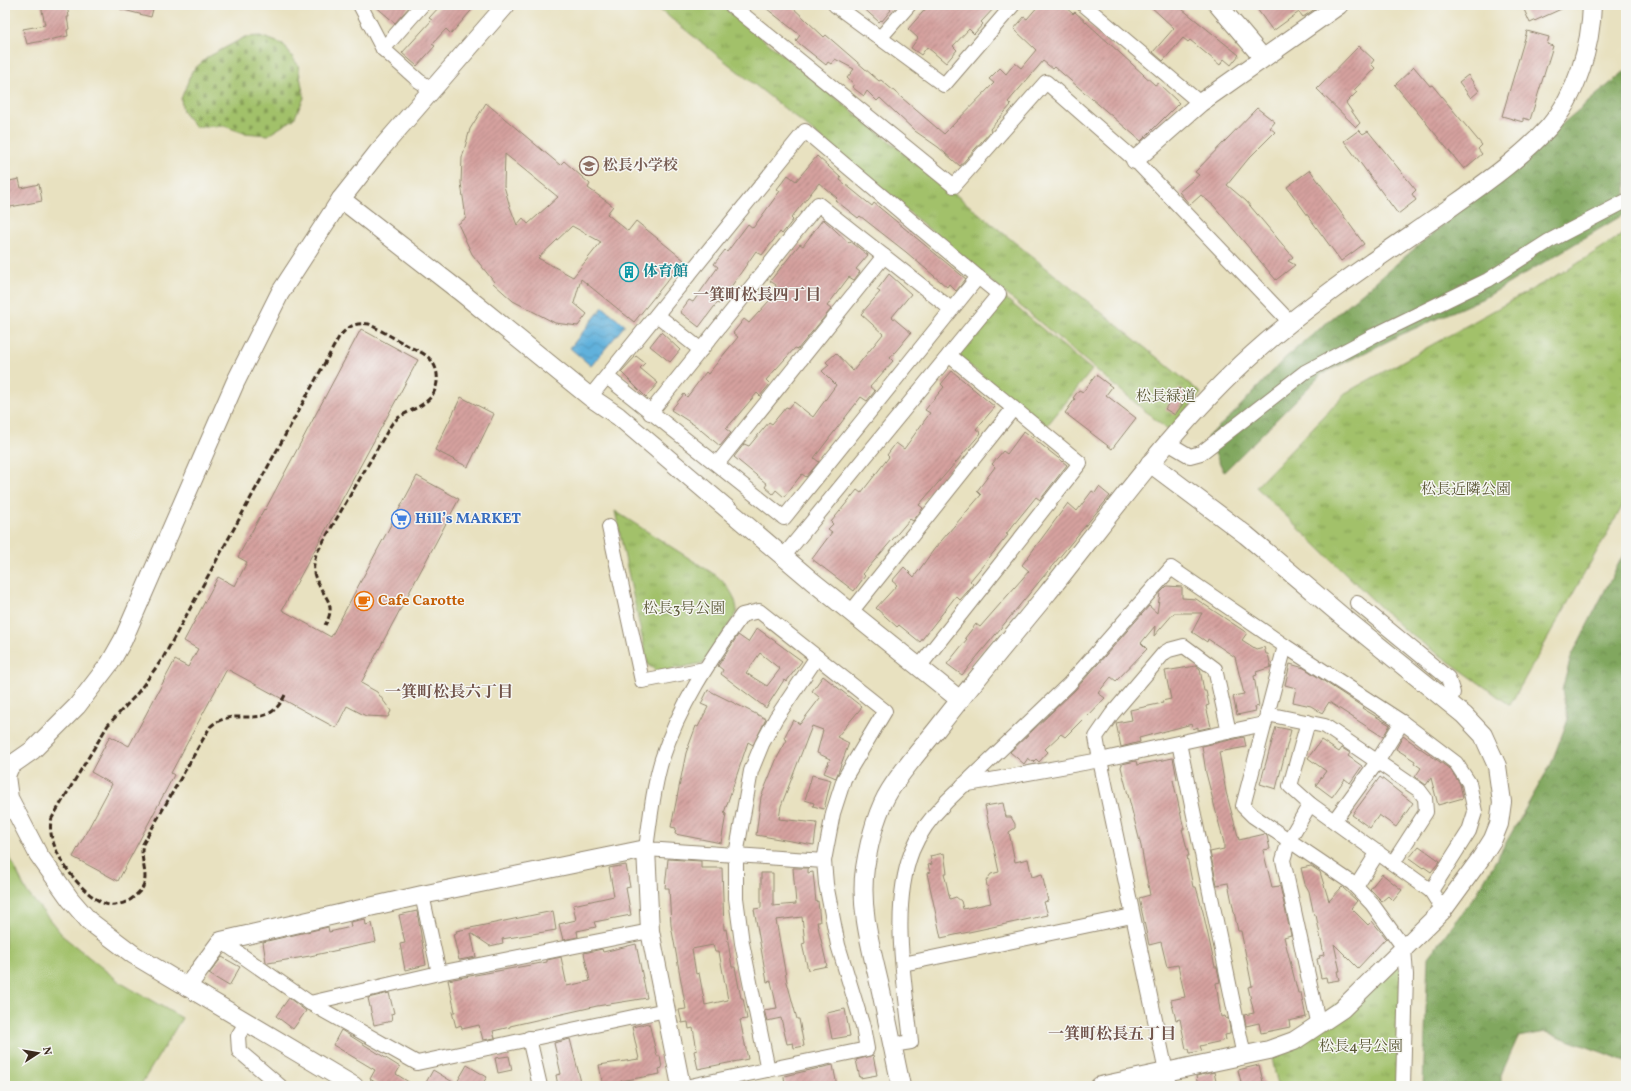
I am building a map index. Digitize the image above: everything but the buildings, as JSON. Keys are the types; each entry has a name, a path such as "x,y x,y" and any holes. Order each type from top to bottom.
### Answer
{"street":[{"path":"360,5 383,49 419,81 432,89"},
{"path":"383,49 422,5"},
{"path":"354,1086 126,950 89,921 70,899 38,854 9,798 6,776 7,768 54,730 77,706 110,663 122,640 235,383 280,293 341,200 378,152 506,5"},
{"path":"731,5 954,186 1046,82 1135,160 1290,322"},
{"path":"836,5 944,85 1013,5"},
{"path":"880,38 909,5"},
{"path":"1084,5 1200,103"},
{"path":"1218,5 1263,58"},
{"path":"1135,160 1200,103 1339,5"},
{"path":"900,1086 865,914 863,892 865,870 875,827 889,792 960,700 1097,532 1150,464 1236,370 1290,322 1480,186 1523,152 1550,125 1568,100 1587,48 1591,25 1592,5"},
{"path":"590,397 805,131 999,294 783,557"},
{"path":"341,200 462,292 590,397 618,416 783,557 960,700"},
{"path":"1168,443 1190,456 1201,453 1305,372 1373,336 1488,280 1549,241 1626,201"},
{"path":"650,413 818,204 951,308"},
{"path":"717,464 884,256"},
{"path":"606,377 784,518 951,308 978,277"},
{"path":"657,315 701,350"},
{"path":"919,667 1080,463 949,355"},
{"path":"851,612 1014,409"},
{"path":"1100,1086 1167,1079 1269,1050 1294,1041 1319,1026 1342,1009 1443,910 1493,839 1499,824 1502,802 1497,766 1491,749 1474,724 1246,535 1150,464"},
{"path":"609,527 642,681 705,669"},
{"path":"892,1045 911,1042 903,964 902,905 908,861 921,834 931,817 1069,684 1170,568 1285,646 1402,722 1456,763 1468,784 1475,812 1469,831 1431,891"},
{"path":"1357,602 1448,678 1454,693 1448,704"},
{"path":"681,1086 650,931 646,850 651,810 662,760 673,730 705,669 742,615 759,611 885,711 844,779 833,813 824,861 826,884 838,945 863,1027 867,1050 690,1086"},
{"path":"1167,1079 1096,738 1112,714 1164,653 1176,647 1184,646 1216,668 1229,732"},
{"path":"1285,646 1243,806 1253,816 1356,887 1372,904 1404,948 1406,975 1403,1086"},
{"path":"768,1070 742,943 736,898 736,855 751,771 762,744 776,718 817,657"},
{"path":"963,785 1100,760 1179,743 1229,732 1265,719 1308,722 1325,726 1418,790 1425,798 1426,812 1393,863"},
{"path":"1308,722 1290,786 1310,804 1334,822 1431,891 1443,910"},
{"path":"1334,822 1377,762 1402,722"},
{"path":"1179,743 1244,1056"},
{"path":"1310,804 1289,840 1284,860 1319,1026"},
{"path":"187,987 221,941 422,895 646,850 824,861"},
{"path":"1356,887 1378,852"},
{"path":"422,895 439,973"},
{"path":"903,964 1132,916"},
{"path":"310,1003 439,973 650,931"},
{"path":"221,941 310,1003 417,1063 666,1010"},
{"path":"247,1021 238,1036 239,1051 280,1086"},
{"path":"529,1038 540,1086"}],"green space":[{"name":"松長緑道","path":"654,5 721,5 1201,393 1169,431 803,123"},
{"path":"260,36 283,44 298,65 304,98 294,119 268,135 244,133 224,126 195,127 183,112 181,99 192,71 208,57 245,37"},
{"path":"1626,70 1626,213 1486,297 1400,335 1322,374 1224,472 1207,437 1232,415 1285,358"},
{"name":"松長近隣公園","path":"1626,232 1626,500 1510,705 1403,629 1256,487 1347,392 1572,267"},
{"path":"1004,297 1092,370 1045,428 957,355"},
{"name":"松長3号公園","path":"615,511 717,576 734,597 737,613 703,663 658,672 648,665"},
{"path":"1626,549 1626,1061 1546,1032 1518,1037 1501,1075 1501,1086 1423,1086 1428,957 1477,893 1551,764 1568,719 1562,690 1571,657"},
{"path":"5,847 26,891 64,937 121,983 182,1018 140,1086 5,1086"},
{"name":"松長4号公園","path":"1401,957 1400,1086 1278,1086 1271,1053"}],"water":[{"path":"603,307 625,325 591,366 570,348"}],"railway":[{"path":"285,695 277,707 269,714 220,720 210,727 143,844 142,855 145,871 145,882 143,887 136,895 123,903 109,905 99,901 77,882 67,869 53,842 51,829 52,818 108,725 136,695 163,658 339,337 345,330 352,326 369,324 427,356 433,362 437,372 437,384 429,399 420,406 395,420 391,425 316,554 314,573 330,606 329,617 325,625"}],"place":[{"name":"松長小学校","path":"589,166"},
{"name":"体育館","path":"629,272"},
{"name":"Hill’s MARKET","path":"401,519"},
{"name":"Cafe Carotte","path":"364,601"}],"district":[{"name":"一箕町松長四丁目","path":"757,296"},
{"name":"一箕町松長六丁目","path":"449,693"},
{"name":"一箕町松長五丁目","path":"1112,1035"}]}
